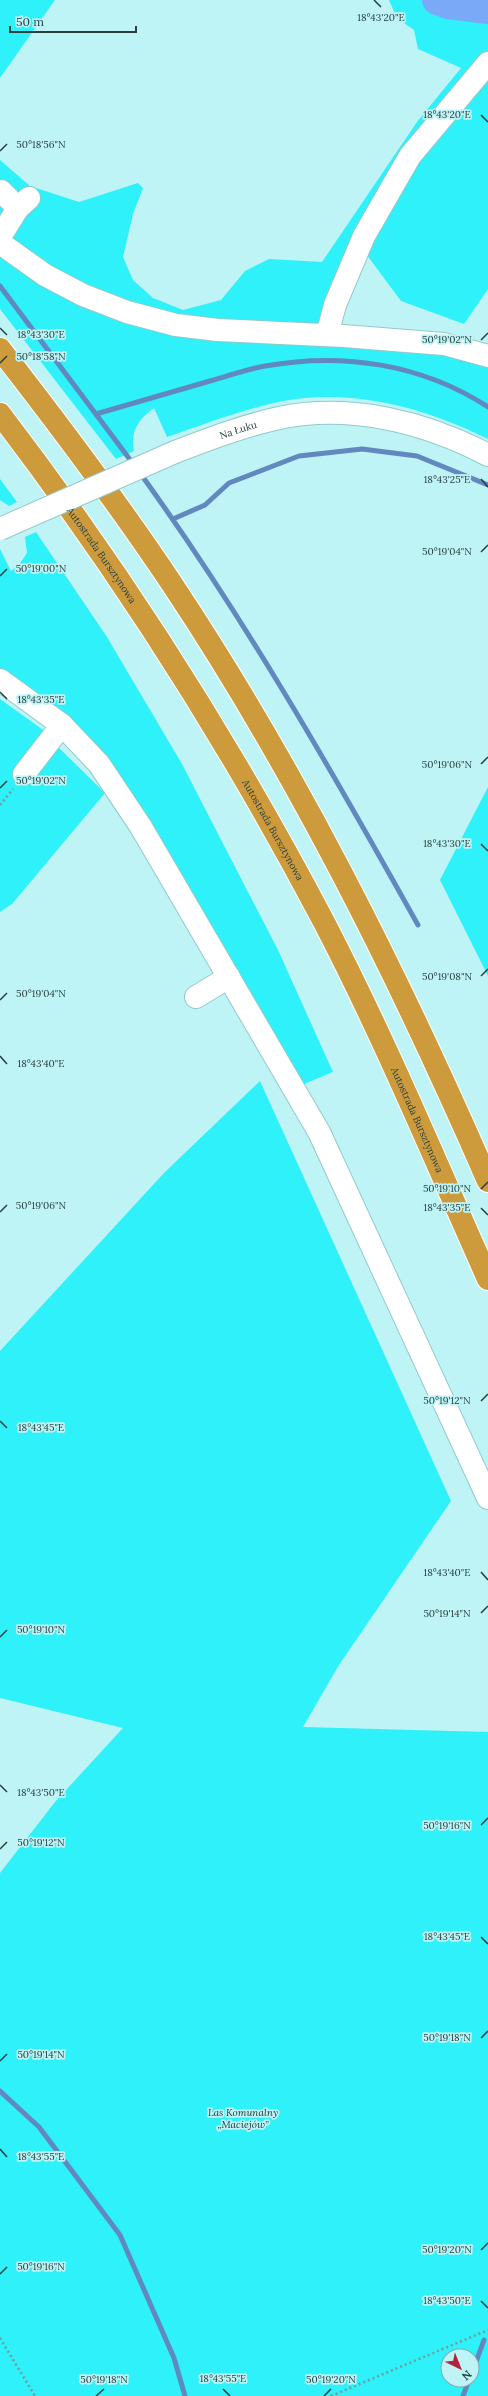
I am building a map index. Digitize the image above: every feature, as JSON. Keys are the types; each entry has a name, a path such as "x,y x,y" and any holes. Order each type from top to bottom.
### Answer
{"highway":[{"path":"0,349 76,446 172,585 247,705 308,810 360,907 418,1025 488,1181"},
{"name":"Autostrada Bursztynowa","path":"0,414 43,470 142,611 214,726 273,827 326,926 384,1046 488,1279"}],"street":[{"path":"327,335 335,305 364,236 410,156 488,63"},
{"path":"0,237 24,203 1,190"},
{"path":"0,244 45,275 83,295 127,312 176,325 218,330 327,335 444,344 488,356"},
{"name":"Na Łuku","path":"0,529 175,452 219,436 273,420 303,415 334,414 384,418 415,425 488,455"},
{"path":"0,680 62,725 99,764 141,826 319,1132 488,1498"},
{"path":"24,774 62,725"},
{"path":"196,997 229,977"}],"path":[{"path":"331,2396 488,2330"},
{"path":"0,2338 35,2396"}],"green space":[{"path":"0,0 55,0 0,78"},
{"path":"389,0 488,0 488,289 464,324 401,301 358,243 319,328 233,327 103,298 0,236 0,160 30,186 79,202 138,183 143,188 133,214 123,257 133,280 153,298 183,310 221,300 245,271 269,259 322,262 417,122 461,68 418,49 414,30 397,18"},
{"path":"0,247 99,306 488,360 488,439 440,418 388,404 362,399 336,397 309,398 283,401 253,408 167,437 154,408 148,412 136,426 133,438 134,451 116,459 0,309"},
{"path":"0,479 17,502 9,506 0,500"},
{"path":"36,532 107,637 182,764 278,950 333,1072 304,1084 99,748 72,719 0,672 0,549 11,571 19,565 27,553 25,537"},
{"path":"0,699 46,732 56,745 105,793 12,904 0,912"},
{"path":"488,787 488,976 440,880"},
{"name":"Las Komunalny „Maciejów”","path":"260,1081 451,1501 339,1665 303,1727 488,1732 488,2396 0,2396 0,1873 55,1802 123,1728 0,1698 0,1351 164,1173"}],"waterway":[{"path":"437,0 448,4 488,9"},
{"path":"0,286 134,465"},
{"path":"96,414 251,369 294,362 323,360 352,361 409,371 436,380 463,392 488,407"},
{"path":"173,519 205,505 229,483 299,456 362,449 417,456 488,485"},
{"path":"140,473 215,583 286,695 418,925"},
{"path":"0,2091 39,2127 120,2235 174,2358 185,2396"},
{"path":"480,2351 484,2340"},
{"path":"463,2396 466,2388"}]}
